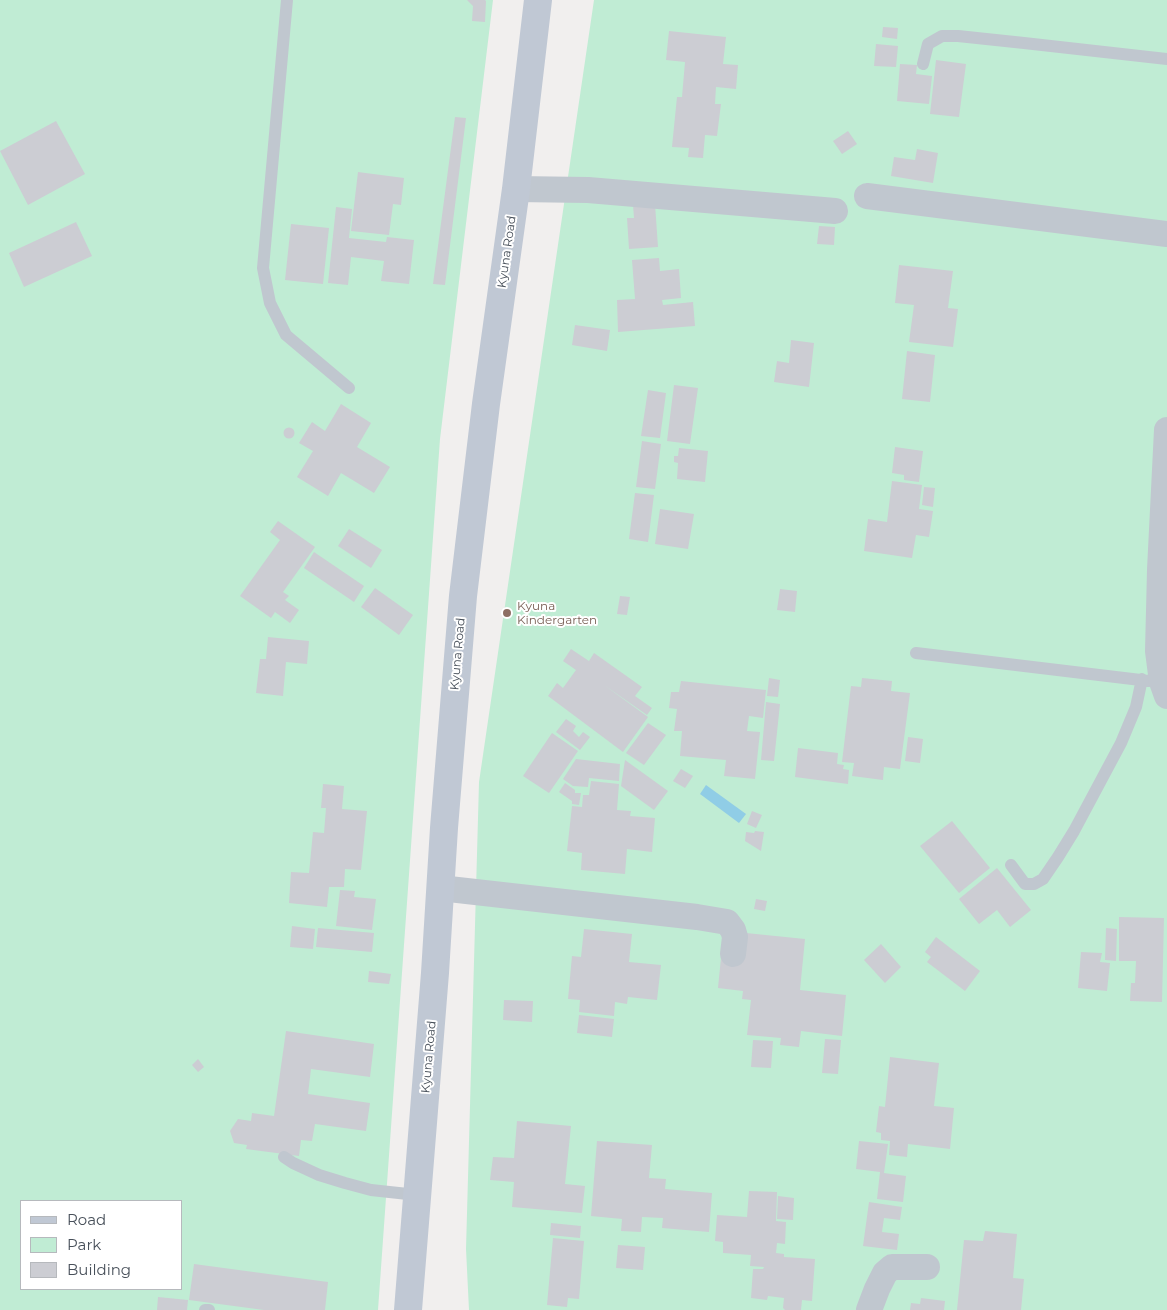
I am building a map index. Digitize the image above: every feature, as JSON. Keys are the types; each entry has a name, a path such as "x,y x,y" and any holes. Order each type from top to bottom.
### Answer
{"main road":[{"name":"Kyuna Road","path":"408,1310 436,973 440,888 463,596 486,404 516,189 538,0"}],"street":[{"path":"516,189 588,190 834,211"},
{"path":"867,196 1167,234"},
{"path":"1157,686 1160,570 1167,430"},
{"path":"440,888 727,922 733,930 735,937 732,954"},
{"path":"869,1310 885,1273 892,1268 927,1268"}],"lane":[{"path":"287,0 263,268 270,303 286,335 349,388"},
{"path":"923,64 928,44 942,36 958,36 1167,59"},
{"path":"916,653 1157,686"},
{"path":"1010,866 1025,884 1034,884 1043,879 1074,831 1121,743 1136,708 1157,686"},
{"path":"284,1158 319,1175 345,1183 372,1190 418,1196"}],"green space":[{"path":"0,0 493,0 440,439 378,1310 0,1310"},
{"path":"594,0 1167,0 1167,1310 469,1310 466,1249 479,782"}],"water":[{"path":"706,785 746,814 739,823 700,794"}],"building":[{"path":"467,0 486,1 485,22 472,21 473,6"},
{"path":"883,27 898,28 897,39 882,37"},
{"path":"669,31 726,37 723,64 738,65 736,89 716,87 715,104 721,104 717,136 705,135 703,158 688,157 689,148 672,147 677,97 682,97 685,62 666,60"},
{"path":"876,44 898,46 896,67 874,66"},
{"path":"936,60 966,64 959,117 930,114"},
{"path":"900,64 917,65 916,74 932,76 929,104 897,101"},
{"path":"455,117 466,118 445,285 433,284"},
{"path":"56,121 85,174 28,205 0,151"},
{"path":"848,131 857,144 842,154 833,141"},
{"path":"917,149 938,153 933,183 891,176 894,157 915,160"},
{"path":"358,172 404,178 401,205 393,204 389,235 351,231"},
{"path":"655,204 658,247 629,249 627,218 634,218 633,205"},
{"path":"336,207 352,209 349,238 386,242 387,237 414,240 409,284 381,281 384,261 351,257 348,285 328,283"},
{"path":"76,222 92,256 24,287 9,253"},
{"path":"291,224 329,228 323,284 285,280"},
{"path":"819,226 835,227 834,245 817,244"},
{"path":"659,258 660,271 679,269 681,298 662,300 663,305 693,302 695,326 618,332 617,300 635,299 632,260"},
{"path":"899,265 953,271 948,308 958,309 953,347 909,342 914,305 895,303"},
{"path":"575,325 610,330 607,351 572,345"},
{"path":"791,340 814,343 809,387 774,382 777,361 789,363"},
{"path":"907,351 935,355 930,402 902,399"},
{"path":"674,385 698,388 690,444 667,441"},
{"path":"648,390 666,393 660,438 641,436"},
{"path":"341,404 371,423 357,447 390,467 374,493 341,473 328,496 297,477 313,451 299,443 312,422 325,431"},
{"path":"287,428 291,428 294,433 293,437 287,438 284,435 284,431"},
{"path":"642,441 661,444 655,489 636,487"},
{"path":"895,447 923,451 919,482 904,480 904,475 892,473"},
{"path":"679,448 708,451 705,482 677,479 678,463 674,462 674,456 678,456"},
{"path":"892,481 922,485 919,509 933,511 929,537 916,535 912,558 864,551 868,519 887,522"},
{"path":"924,487 935,488 933,507 922,505"},
{"path":"635,493 654,495 648,542 629,539"},
{"path":"660,509 694,514 688,549 655,544"},
{"path":"278,521 315,547 283,592 289,596 285,600 299,610 290,623 275,612 271,618 240,596 280,540 270,532"},
{"path":"349,529 382,550 371,568 338,546"},
{"path":"314,552 364,586 354,602 304,568"},
{"path":"375,588 413,615 399,635 361,607"},
{"path":"780,589 797,591 795,612 777,610"},
{"path":"620,596 630,597 627,615 617,614"},
{"path":"268,637 309,641 307,664 286,662 283,696 256,693 260,659 266,659"},
{"path":"571,649 589,661 594,653 642,687 635,696 652,708 647,715 604,685 648,717 623,752 548,696 557,683 563,688 576,670 563,661"},
{"path":"769,678 780,680 778,697 767,696"},
{"path":"862,678 892,681 891,691 910,693 900,769 884,767 883,780 852,776 854,763 842,762 851,686 861,687"},
{"path":"681,681 766,690 763,718 749,716 747,731 760,732 755,779 724,776 726,760 680,756 682,731 674,731 677,709 669,708 671,692 679,692"},
{"path":"766,702 780,704 774,761 761,760"},
{"path":"566,719 576,726 573,731 579,737 583,732 590,737 580,750 556,732"},
{"path":"648,723 666,735 644,765 626,753"},
{"path":"552,733 578,751 549,793 523,776"},
{"path":"908,737 923,739 920,763 905,761"},
{"path":"798,748 838,753 837,764 844,765 843,769 849,770 848,784 795,777"},
{"path":"576,759 620,764 619,781 589,778 588,787 573,786 563,779"},
{"path":"625,760 668,791 654,810 621,786"},
{"path":"681,769 693,776 685,788 673,781"},
{"path":"591,781 619,784 617,810 631,811 630,816 655,818 652,852 627,849 625,874 581,870 582,853 567,851 572,806 582,807 583,795 589,795"},
{"path":"565,783 575,790 575,793 581,793 579,805 572,804 572,801 559,792"},
{"path":"323,784 344,786 342,809 367,811 361,870 345,869 344,887 329,887 327,907 289,903 291,872 309,873 313,832 324,833 326,808 321,808"},
{"path":"752,811 762,815 756,828 747,824"},
{"path":"952,821 990,868 959,893 920,846"},
{"path":"755,831 764,832 761,851 745,841 746,832 754,833"},
{"path":"997,868 1031,910 1010,927 997,910 979,924 959,899"},
{"path":"340,890 355,891 354,897 376,899 372,930 336,926"},
{"path":"756,899 767,901 765,911 754,909"},
{"path":"1119,917 1164,918 1162,1002 1130,1001 1131,983 1135,983 1136,961 1119,961"},
{"path":"292,926 315,929 313,949 290,947"},
{"path":"318,928 374,933 372,952 316,947"},
{"path":"1106,928 1117,929 1116,961 1105,960"},
{"path":"584,929 632,934 629,962 661,965 657,1000 628,997 627,1004 615,1002 614,1016 579,1012 580,1000 568,999 572,956 581,957"},
{"path":"746,933 805,939 800,990 846,995 842,1036 801,1031 799,1047 780,1045 781,1038 747,1035 751,1000 742,999 743,991 718,988 721,958 743,960"},
{"path":"936,937 980,971 965,991 927,962 931,957 925,952"},
{"path":"881,944 901,967 885,983 864,960"},
{"path":"1081,952 1102,953 1100,962 1110,963 1107,991 1078,988"},
{"path":"369,971 391,974 389,984 368,982"},
{"path":"504,1000 533,1001 532,1022 503,1020"},
{"path":"579,1015 614,1019 612,1037 577,1033"},
{"path":"286,1031 374,1044 370,1077 311,1069 308,1094 370,1103 366,1131 315,1124 312,1141 301,1140 299,1156 246,1149 247,1145 234,1143 230,1131 238,1119 251,1121 252,1113 274,1116"},
{"path":"825,1039 841,1040 838,1074 822,1073"},
{"path":"753,1040 773,1041 771,1068 751,1067"},
{"path":"890,1057 939,1063 934,1106 954,1108 950,1149 908,1144 907,1157 889,1155 890,1141 881,1140 881,1133 876,1132 879,1106 885,1107"},
{"path":"198,1059 204,1067 198,1072 192,1065"},
{"path":"517,1121 571,1126 565,1184 585,1186 582,1213 512,1207 514,1182 490,1180 493,1157 514,1158"},
{"path":"597,1141 652,1145 649,1178 666,1179 665,1189 712,1193 709,1232 662,1228 663,1218 642,1217 641,1232 621,1231 622,1219 591,1216"},
{"path":"859,1141 888,1144 884,1173 906,1176 903,1202 877,1199 880,1172 856,1169"},
{"path":"749,1191 777,1192 776,1221 786,1222 785,1244 777,1243 776,1253 784,1254 784,1257 815,1259 812,1301 802,1300 801,1310 785,1310 783,1308 784,1298 768,1296 767,1300 751,1298 753,1269 763,1269 764,1267 750,1266 751,1255 723,1253 723,1242 715,1241 717,1215 747,1217"},
{"path":"778,1196 794,1198 793,1220 777,1219"},
{"path":"869,1202 902,1207 900,1220 884,1218 882,1232 899,1234 897,1250 863,1246"},
{"path":"551,1223 581,1226 580,1238 550,1235"},
{"path":"985,1231 1017,1234 1013,1278 1024,1279 1021,1310 957,1310 964,1240 983,1241"},
{"path":"553,1238 584,1241 579,1299 568,1298 567,1307 547,1305"},
{"path":"618,1245 645,1247 643,1270 616,1268"},
{"path":"194,1264 328,1282 325,1310 264,1310 189,1300"},
{"path":"158,1297 188,1300 187,1310 157,1310"},
{"path":"921,1298 945,1301 944,1310 910,1310 911,1303 920,1304"}],"place":[{"name":"Kyuna Kindergarten","path":"507,613"}]}
